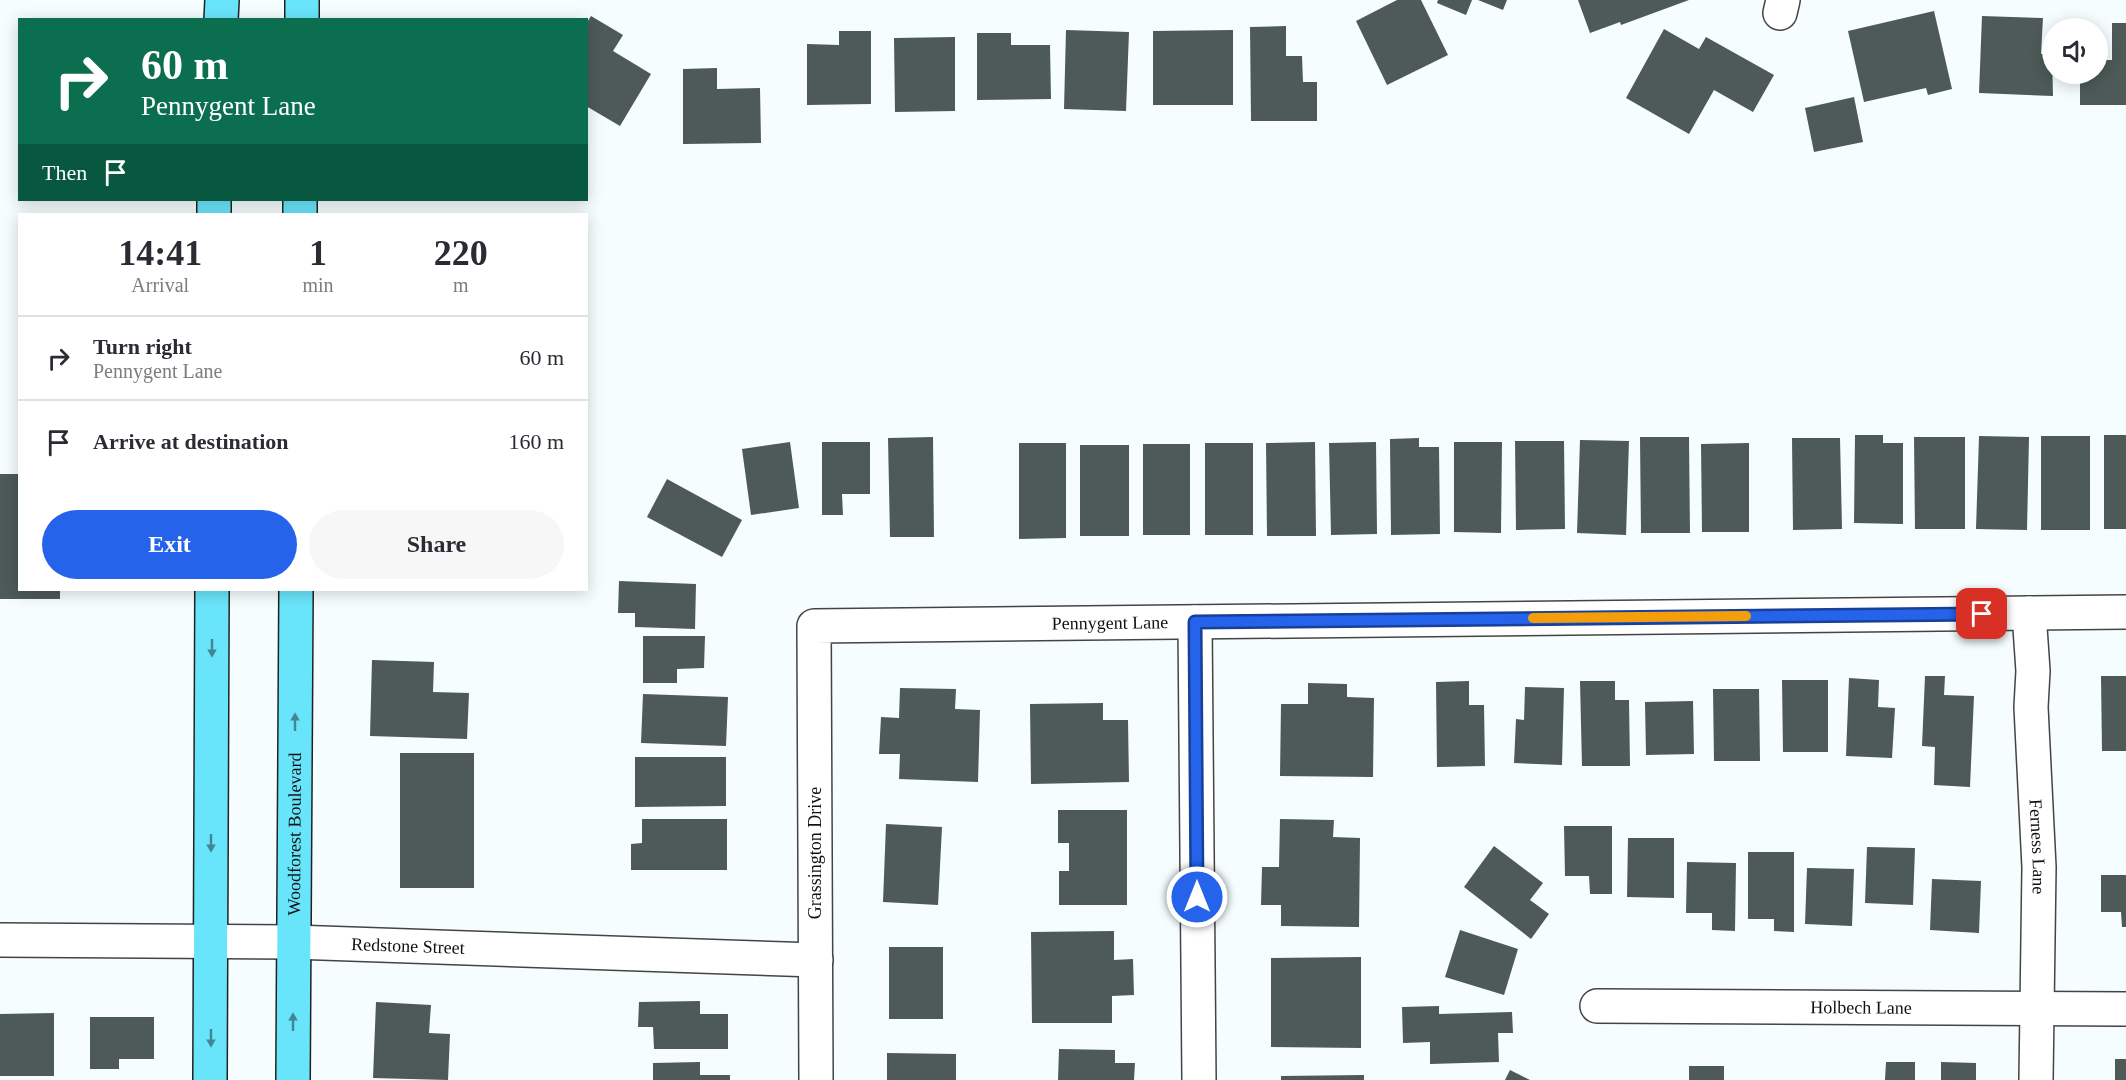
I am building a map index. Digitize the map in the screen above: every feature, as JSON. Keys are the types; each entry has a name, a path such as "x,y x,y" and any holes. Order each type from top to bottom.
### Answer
{"main road":[{"path":"221,18 222,0"},
{"path":"302,0 302,18"},
{"path":"210,1080 212,591"},
{"name":"Woodforest Boulevard","path":"293,1080 296,591"}],"street":[{"name":"Pennygent Lane","path":"814,626 2126,612"},
{"name":"Ferness Lane","path":"2029,613 2033,671 2031,707 2038,867 2036,1080"},
{"path":"1195,622 1199,1080"},
{"name":"Grassington Drive","path":"814,626 816,1080"},
{"name":"Redstone Street","path":"0,940 293,942 816,960"},
{"name":"Holbech Lane","path":"1597,1006 2126,1009"}],"building":[{"path":"1397,0 1421,0 1448,55 1387,85 1356,21"},
{"path":"1438,0 1472,0 1466,15 1437,3"},
{"path":"1478,0 1507,0 1503,10"},
{"path":"1578,0 1689,0 1621,25 1620,22 1590,33"},
{"path":"1934,11 1952,89 1928,95 1926,88 1864,102 1848,31"},
{"path":"591,16 623,35 613,51 651,74 620,126 588,107 588,21"},
{"path":"1982,16 2043,18 2042,84 2053,84 2053,96 1979,93"},
{"path":"2112,23 2126,23 2126,105 2080,105 2080,84 2108,84 2108,60 2112,60"},
{"path":"1286,26 1286,56 1302,56 1303,82 1317,82 1317,121 1251,121 1250,27"},
{"path":"1664,29 1699,49 1706,37 1774,75 1753,112 1714,90 1689,134 1626,98"},
{"path":"1066,30 1129,32 1126,111 1064,109"},
{"path":"1233,30 1233,105 1153,105 1153,31"},
{"path":"839,31 871,31 871,104 807,105 807,44 839,45"},
{"path":"977,33 1011,33 1011,45 1050,45 1051,99 977,100"},
{"path":"955,37 955,111 895,112 894,38"},
{"path":"717,68 717,89 760,88 761,143 683,144 683,69"},
{"path":"1854,97 1863,142 1814,152 1805,108"},
{"path":"1855,435 1883,435 1883,443 1903,443 1903,524 1854,523"},
{"path":"2104,435 2126,435 2126,529 2104,529"},
{"path":"1979,436 2029,437 2027,530 1976,529"},
{"path":"2041,436 2090,436 2090,530 2041,530"},
{"path":"933,437 934,537 890,537 888,438"},
{"path":"1640,437 1689,437 1690,533 1641,533"},
{"path":"1914,437 1965,437 1965,529 1915,529"},
{"path":"1419,438 1419,447 1439,447 1440,534 1391,535 1390,439"},
{"path":"1792,438 1840,438 1842,529 1793,530"},
{"path":"1580,440 1629,441 1626,535 1577,533"},
{"path":"1515,441 1564,441 1565,529 1516,530"},
{"path":"790,442 799,508 751,515 742,449"},
{"path":"822,442 870,442 870,494 842,494 843,515 822,515"},
{"path":"1315,442 1316,536 1267,536 1266,443"},
{"path":"1376,442 1377,534 1331,535 1329,443"},
{"path":"1454,442 1502,442 1501,533 1454,532"},
{"path":"1019,443 1066,443 1066,538 1019,539"},
{"path":"1205,443 1253,443 1253,535 1205,535"},
{"path":"1749,443 1749,532 1702,532 1701,444"},
{"path":"1143,444 1190,444 1190,535 1143,535"},
{"path":"1080,445 1129,445 1129,536 1080,536"},
{"path":"0,474 18,474 18,591 60,591 60,599 0,599"},
{"path":"667,479 742,520 722,557 647,517"},
{"path":"619,581 696,584 695,629 635,627 635,613 618,613"},
{"path":"643,636 705,636 704,668 677,669 677,683 643,683"},
{"path":"372,660 434,662 433,692 469,693 467,739 370,736"},
{"path":"1925,676 1945,676 1944,695 1974,696 1970,787 1934,785 1935,747 1922,746"},
{"path":"2101,676 2126,676 2126,751 2102,751"},
{"path":"1849,678 1879,680 1878,707 1895,708 1892,758 1846,756"},
{"path":"1782,680 1828,680 1828,752 1783,752"},
{"path":"1469,681 1469,705 1484,705 1485,766 1437,767 1436,682"},
{"path":"1580,681 1615,681 1615,700 1629,700 1630,766 1582,766"},
{"path":"1308,683 1347,684 1347,697 1374,698 1373,777 1280,776 1281,704 1308,704"},
{"path":"1525,687 1564,688 1562,765 1514,763 1516,719 1524,720"},
{"path":"900,688 956,689 955,709 980,710 978,782 899,779 900,754 879,754 881,717 899,718"},
{"path":"1713,689 1759,689 1760,761 1714,761"},
{"path":"643,694 728,697 726,746 641,743"},
{"path":"1693,701 1694,754 1646,755 1645,702"},
{"path":"1103,703 1103,720 1128,720 1129,782 1031,784 1030,704"},
{"path":"400,753 474,753 474,888 400,888"},
{"path":"635,757 726,757 726,806 635,807"},
{"path":"1058,810 1127,810 1127,905 1059,905 1059,871 1069,871 1069,843 1058,843"},
{"path":"642,819 727,819 727,870 631,870 631,844 642,843"},
{"path":"1280,819 1334,820 1333,837 1360,838 1359,927 1281,926 1281,905 1261,905 1262,867 1279,867"},
{"path":"886,824 942,827 938,905 883,902"},
{"path":"1564,826 1612,826 1612,894 1590,894 1589,876 1565,876"},
{"path":"1628,838 1674,838 1674,898 1627,897"},
{"path":"1494,846 1543,883 1530,900 1549,914 1531,939 1464,887"},
{"path":"1867,847 1915,848 1913,905 1865,903"},
{"path":"1748,852 1794,852 1794,932 1774,931 1774,919 1748,919"},
{"path":"1687,862 1736,863 1735,931 1712,930 1712,913 1686,913"},
{"path":"1807,868 1854,869 1852,926 1805,924"},
{"path":"2101,875 2126,875 2126,927 2122,927 2121,912 2101,912"},
{"path":"1932,879 1981,881 1979,933 1930,930"},
{"path":"1460,930 1518,949 1504,995 1445,977"},
{"path":"1114,931 1114,960 1133,959 1134,995 1112,996 1112,1023 1032,1023 1031,932"},
{"path":"889,947 943,947 943,1019 889,1019"},
{"path":"1361,957 1361,1048 1271,1047 1271,958"},
{"path":"700,1001 700,1014 728,1014 728,1049 654,1049 653,1027 638,1027 639,1002"},
{"path":"376,1002 431,1005 429,1033 450,1034 448,1080 373,1078"},
{"path":"1439,1006 1439,1014 1512,1012 1513,1033 1498,1033 1499,1062 1430,1064 1430,1042 1403,1043 1402,1007"},
{"path":"54,1013 54,1076 0,1076 0,1014"},
{"path":"90,1017 154,1017 154,1059 119,1059 119,1069 90,1069"},
{"path":"1059,1049 1115,1050 1115,1063 1135,1063 1134,1080 1058,1080"},
{"path":"887,1053 956,1054 956,1080 887,1080"},
{"path":"2115,1059 2126,1059 2126,1080 2115,1080"},
{"path":"700,1062 700,1075 730,1075 730,1080 653,1080 653,1063"},
{"path":"1886,1062 1915,1062 1915,1080 1885,1080"},
{"path":"1941,1062 1976,1063 1976,1080 1941,1080"},
{"path":"1689,1066 1724,1066 1724,1080 1689,1080"},
{"path":"1510,1070 1530,1080 1505,1080"},
{"path":"1364,1075 1364,1080 1281,1080 1281,1076"}],"slow traffic":[{"path":"1533,618 1746,616"}],"route":[{"path":"1197,897 1195,622 1982,614"}]}
